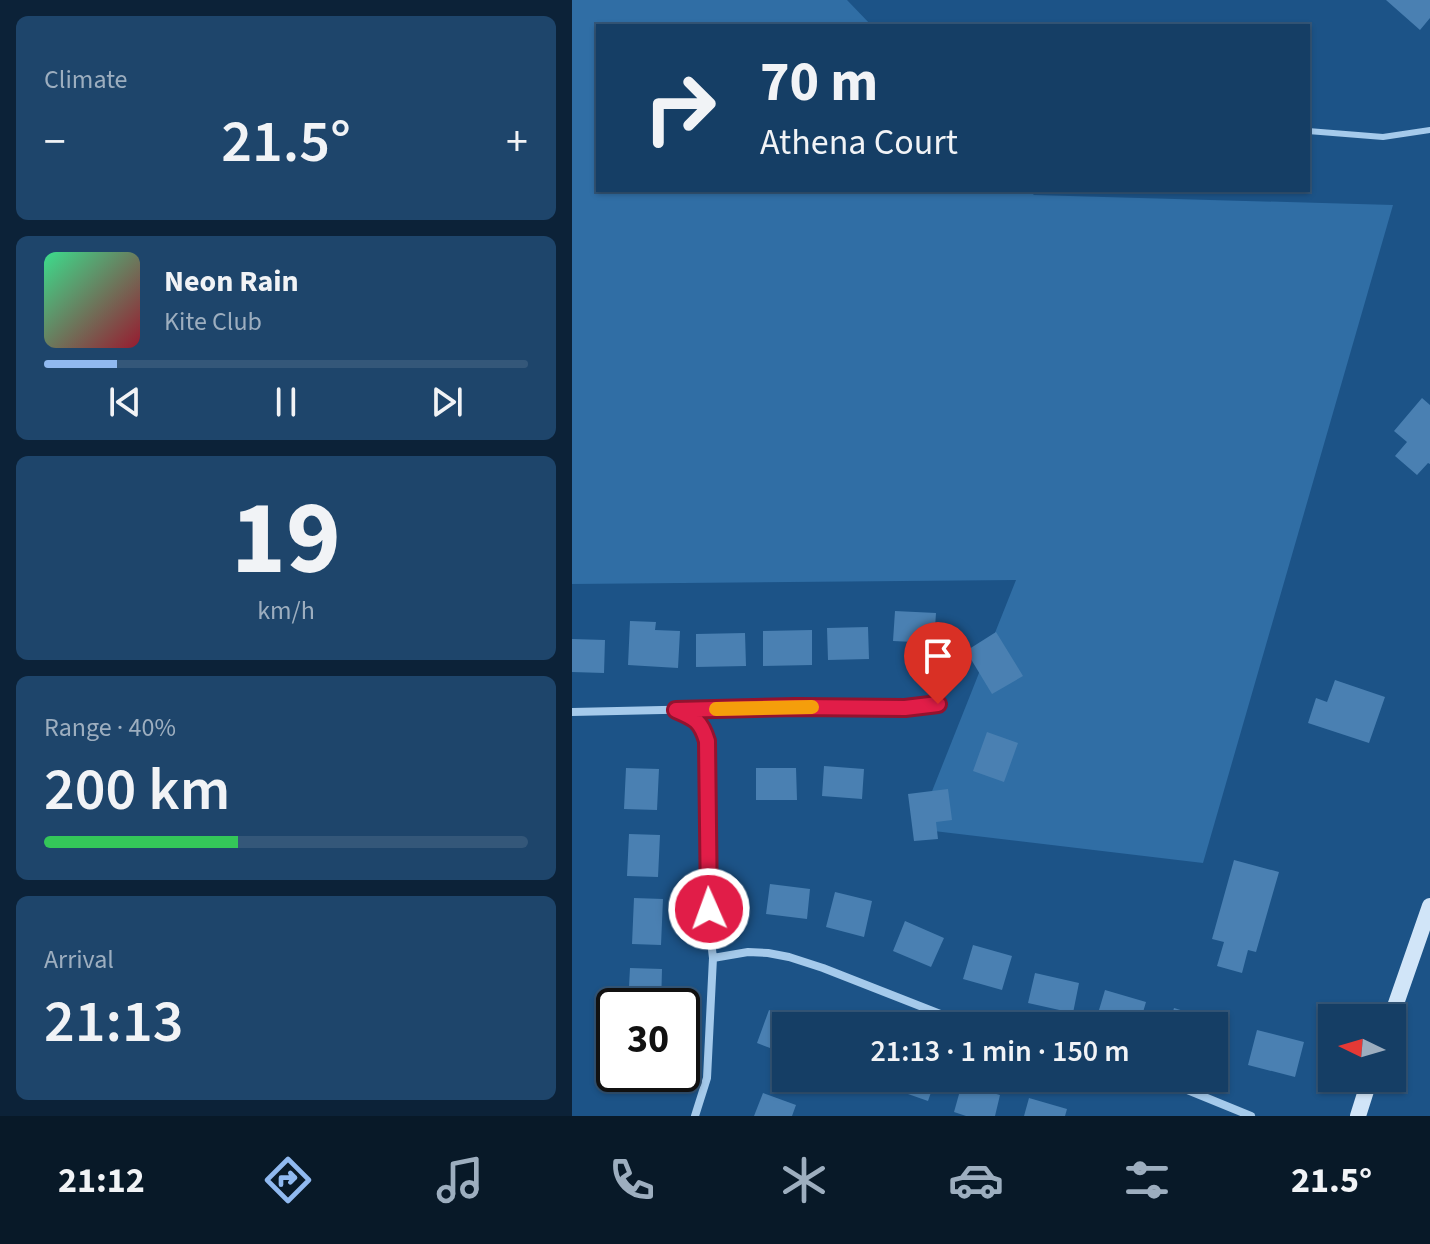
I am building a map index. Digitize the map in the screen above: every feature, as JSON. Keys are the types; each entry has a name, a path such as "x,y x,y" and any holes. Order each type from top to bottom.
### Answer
{"main road":[{"path":"1396,1004 1430,906"},
{"path":"1358,1116 1366,1092"}],"street":[{"path":"572,712 890,708 938,704"},
{"path":"676,710 703,725 707,741 713,958 707,1078 695,1116"},
{"path":"713,958 748,952 789,957 935,1012"},
{"path":"1192,1092 1251,1116"}],"lane":[{"path":"1310,131 1383,137 1430,130"}],"shaded area":[{"path":"572,0 847,0 870,24 596,24 596,192 1031,192 1034,195 1393,205 1203,863 917,829 1016,580 572,584"}],"building":[{"path":"1386,0 1430,0 1430,18 1420,30"},
{"path":"1422,398 1430,405 1430,464 1417,475 1395,456 1407,442 1394,431"},
{"path":"895,611 936,613 934,643 893,641"},
{"path":"630,621 656,622 655,630 680,631 678,668 628,665"},
{"path":"868,627 869,659 828,660 827,628"},
{"path":"812,630 812,665 763,666 763,631"},
{"path":"996,632 1023,676 992,694 966,651"},
{"path":"745,633 746,666 696,667 696,634"},
{"path":"572,639 605,640 604,673 572,672"},
{"path":"1335,680 1385,697 1369,743 1308,723 1316,698 1327,702"},
{"path":"987,732 1018,743 1004,782 973,771"},
{"path":"824,766 864,769 862,799 822,796"},
{"path":"626,768 659,769 657,810 624,809"},
{"path":"756,768 796,768 797,800 756,800"},
{"path":"948,789 952,820 936,822 938,839 914,841 908,794"},
{"path":"629,834 660,835 658,877 627,876"},
{"path":"1234,860 1279,872 1256,952 1248,950 1242,973 1217,966 1224,942 1212,939"},
{"path":"770,884 810,889 807,919 766,914"},
{"path":"835,892 872,901 864,937 826,927"},
{"path":"634,898 663,899 661,945 632,944"},
{"path":"905,921 944,938 931,967 893,951"},
{"path":"973,945 1012,956 1002,990 963,979"},
{"path":"630,968 662,969 661,988 629,988"},
{"path":"1035,973 1079,983 1073,1012 1028,1003"},
{"path":"1105,990 1146,1002 1143,1012 1098,1012"},
{"path":"769,1010 774,1012 772,1049 757,1043"},
{"path":"1257,1030 1304,1042 1295,1077 1248,1065"},
{"path":"902,1092 931,1092 928,1101"},
{"path":"960,1092 1000,1095 995,1116 966,1116 954,1112"},
{"path":"763,1093 796,1105 792,1116 754,1116"},
{"path":"1029,1098 1067,1109 1065,1116 1024,1116"}],"slow traffic":[{"path":"716,709 812,707"}],"route":[{"path":"709,909 707,741 703,725 676,710 905,708 938,704"}]}
